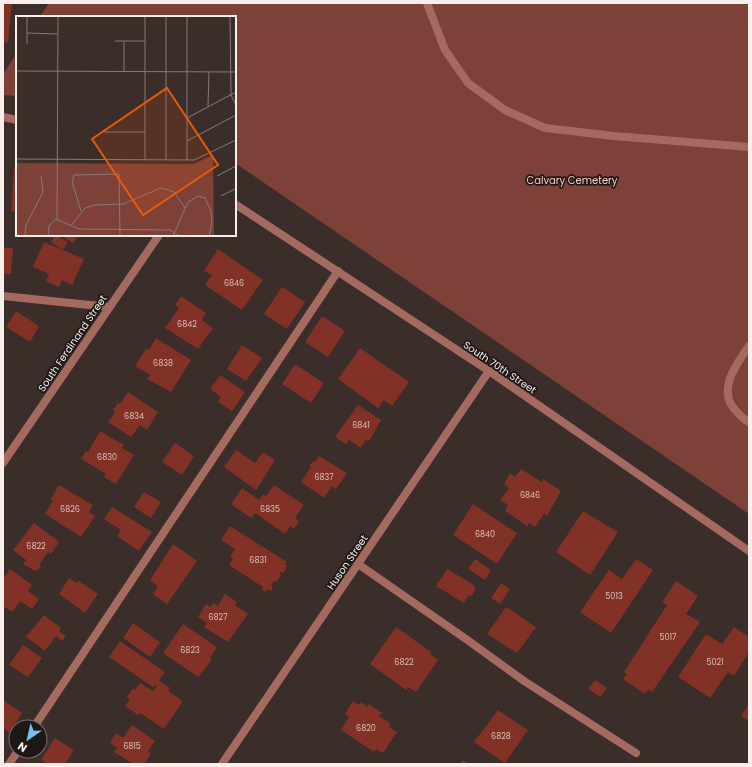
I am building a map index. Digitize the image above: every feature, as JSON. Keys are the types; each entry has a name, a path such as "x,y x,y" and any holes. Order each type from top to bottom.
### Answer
{"street":[{"path":"426,3 445,50 468,83 505,110 545,128 614,136 749,147"},
{"path":"3,117 16,120"},
{"name":"South 70th Street","path":"236,205 489,371 749,551"},
{"name":"South Ferdinand Street","path":"3,463 157,236"},
{"path":"39,719 338,271"},
{"path":"3,296 109,307"},
{"path":"749,346 730,380 726,396 731,407 749,422"},
{"name":"Huson Street","path":"222,764 489,371"},
{"path":"358,564 524,681 636,753"}],"green space":[{"name":"Calvary Cemetery","path":"49,3 749,3 749,514 236,164 236,16 41,16"},
{"path":"16,54 16,96 3,95 3,74"}],"building":[{"path":"3,3 12,3 8,43 3,42"},
{"path":"14,168 16,169 16,212 11,211"},
{"path":"54,236 57,236 68,242 63,250 51,242"},
{"path":"62,236 77,236 73,243"},
{"path":"44,242 84,259 72,285 62,280 59,287 46,281 49,274 33,267"},
{"path":"3,248 13,248 11,274 3,274"},
{"path":"218,249 263,280 242,310 205,285 212,275 204,271"},
{"path":"282,287 305,302 287,329 264,314"},
{"path":"181,296 206,313 202,320 213,328 198,349 165,328 179,308 175,305"},
{"path":"16,311 39,326 30,342 6,327"},
{"path":"322,316 345,331 328,357 305,342"},
{"path":"156,338 191,360 171,392 147,379 150,375 135,366 146,349 149,350"},
{"path":"242,345 262,358 246,381 227,369"},
{"path":"360,348 409,382 392,406 384,400 378,408 338,379"},
{"path":"295,364 324,383 311,403 282,384"},
{"path":"220,375 245,392 232,411 218,402 221,397 210,389"},
{"path":"128,392 158,412 147,430 140,425 131,437 108,422 115,412 113,410 118,403 120,404"},
{"path":"358,405 381,420 369,441 366,440 361,448 349,440 346,444 335,437"},
{"path":"100,431 124,445 122,448 134,455 116,484 104,477 106,474 81,459 86,451 88,452"},
{"path":"175,443 194,456 182,475 162,462"},
{"path":"236,450 255,463 263,452 275,460 256,490 224,467"},
{"path":"319,456 347,473 336,489 332,486 324,498 301,482 311,467 309,466 313,461 315,462"},
{"path":"521,469 542,482 543,479 561,491 547,516 544,514 535,527 529,523 527,526 505,511 508,505 500,500 509,488 504,484 510,473 515,477"},
{"path":"59,485 93,505 89,512 95,516 81,537 45,514 53,501 50,500"},
{"path":"274,485 304,505 295,518 299,522 294,529 290,526 285,534 255,513 251,518 231,504 242,488 259,500 263,494 266,496"},
{"path":"144,492 161,502 151,518 134,507"},
{"path":"473,504 517,533 497,564 453,535"},
{"path":"112,507 152,532 139,551 117,536 121,530 104,519"},
{"path":"583,511 618,532 590,575 556,552"},
{"path":"34,523 59,542 51,554 48,552 39,565 41,566 37,571 23,564 26,560 13,550"},
{"path":"230,526 287,562 285,564 287,566 283,573 279,573 281,575 271,586 273,587 271,591 267,589 266,592 262,590 263,587 229,565 233,559 230,557 235,549 221,540"},
{"path":"173,544 197,561 167,604 153,594 158,586 150,580"},
{"path":"475,559 491,570 485,580 468,569"},
{"path":"636,559 653,570 611,633 580,612 609,570 622,579"},
{"path":"10,569 32,585 28,591 39,599 32,609 20,601 12,612 3,606 3,579"},
{"path":"447,569 474,585 473,586 476,588 472,596 469,595 464,603 436,586"},
{"path":"69,578 77,583 79,581 98,594 85,613 59,594"},
{"path":"676,581 698,596 686,614 700,622 652,692 648,689 645,694 623,679 627,674 624,672 667,605 662,602"},
{"path":"501,583 510,589 500,604 491,598"},
{"path":"225,594 237,602 235,605 248,614 228,642 204,627 207,623 198,617 206,604 211,607 213,603 218,606"},
{"path":"506,607 536,627 517,653 487,634"},
{"path":"44,615 61,628 59,631 66,636 62,641 56,636 45,651 26,637"},
{"path":"133,623 160,642 150,657 123,638"},
{"path":"183,624 217,647 210,658 212,660 198,677 163,653"},
{"path":"396,627 431,652 430,654 438,660 416,692 408,687 406,690 370,664"},
{"path":"734,627 749,637 749,652 734,676 728,672 710,698 678,677 706,634 722,644"},
{"path":"120,641 165,672 159,680 170,688 168,691 183,701 164,729 140,713 138,715 125,706 130,699 127,697 133,688 135,690 140,683 153,691 157,686 155,685 153,687 109,657"},
{"path":"23,645 42,658 28,677 9,665"},
{"path":"595,680 607,688 600,697 588,689"},
{"path":"3,700 22,713 18,719 8,719 8,732 3,728"},
{"path":"353,701 359,705 361,702 367,707 369,704 382,713 379,716 391,724 389,727 397,732 383,753 376,749 374,752 341,730 349,717 345,714"},
{"path":"749,704 749,721 741,716"},
{"path":"498,710 528,730 505,763 474,742"},
{"path":"132,725 155,741 148,751 151,754 144,764 133,764 114,752 117,748 110,743 116,733 123,738"},
{"path":"55,738 74,750 65,764 47,764 41,760 48,759 48,749"},
{"path":"463,760 469,764 460,764"}]}
